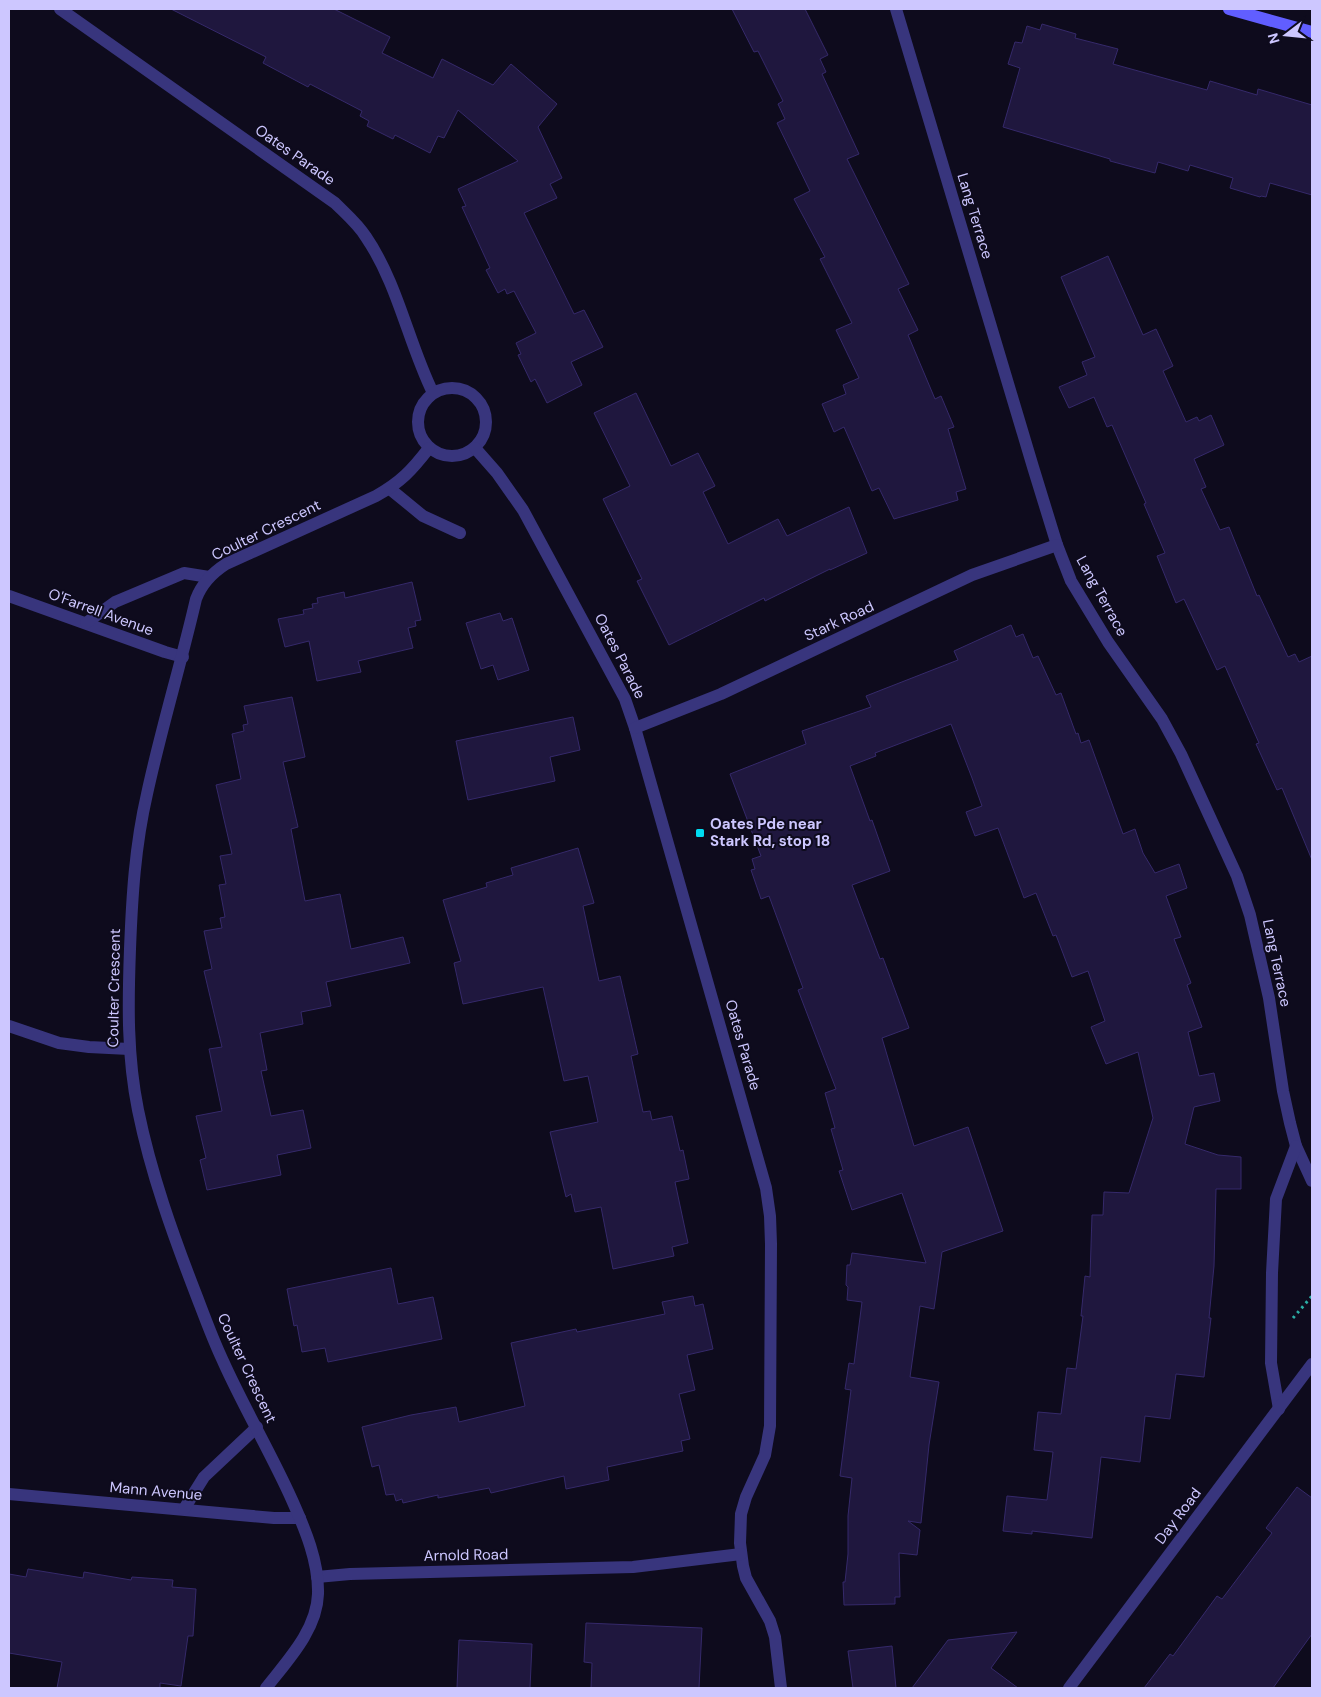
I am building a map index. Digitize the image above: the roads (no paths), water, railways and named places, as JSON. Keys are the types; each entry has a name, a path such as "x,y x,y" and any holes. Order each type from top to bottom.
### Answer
{"main road":[{"path":"1229,9 1312,32"}],"street":[{"name":"Oates Parade","path":"60,9 335,203 352,219 376,252 385,271 433,393"},
{"name":"Lang Terrace","path":"896,9 1057,545 1071,581 1108,642 1162,719 1181,754 1237,876 1250,915 1267,989 1283,1091 1296,1146 1312,1180"},
{"path":"455,387 466,390 480,401 487,417 486,429 482,439 475,448 457,457 438,454 429,448 419,430 418,420 420,409 425,400 443,388 455,387"},
{"name":"Coulter Crescent","path":"317,1577 310,1544 300,1518 257,1427 240,1398 221,1358 172,1233 151,1166 136,1099 129,1049 128,1004 133,882 138,841 147,794 183,657 196,598 201,587 209,577 226,564 390,488 409,474 429,448"},
{"name":"Oates Parade","path":"475,448 497,473 523,510 611,670 624,699 635,728 759,1162 770,1216 770,1426 765,1455 746,1497 741,1514 741,1554 746,1578 770,1621 778,1659 781,1688"},
{"path":"390,488 423,516 460,533"},
{"name":"Stark Road","path":"635,728 721,694 972,575 1057,545"},
{"path":"86,623 115,602 184,573 209,577"},
{"name":"O'Farrell Avenue","path":"9,596 183,657"},
{"path":"9,1026 58,1043 89,1048 129,1049"},
{"path":"1279,1409 1271,1363 1276,1199 1296,1146"},
{"name":"Day Road","path":"1069,1688 1312,1364"},
{"path":"184,1509 204,1478 257,1427"},
{"name":"Mann Avenue","path":"9,1494 274,1518 300,1518"},
{"name":"Arnold Road","path":"317,1577 350,1574 633,1567 741,1554"},
{"path":"266,1688 302,1640 313,1620 318,1597 317,1577"}],"place":[{"name":"Oates Pde near Stark Rd, stop 18","path":"700,833"}]}
